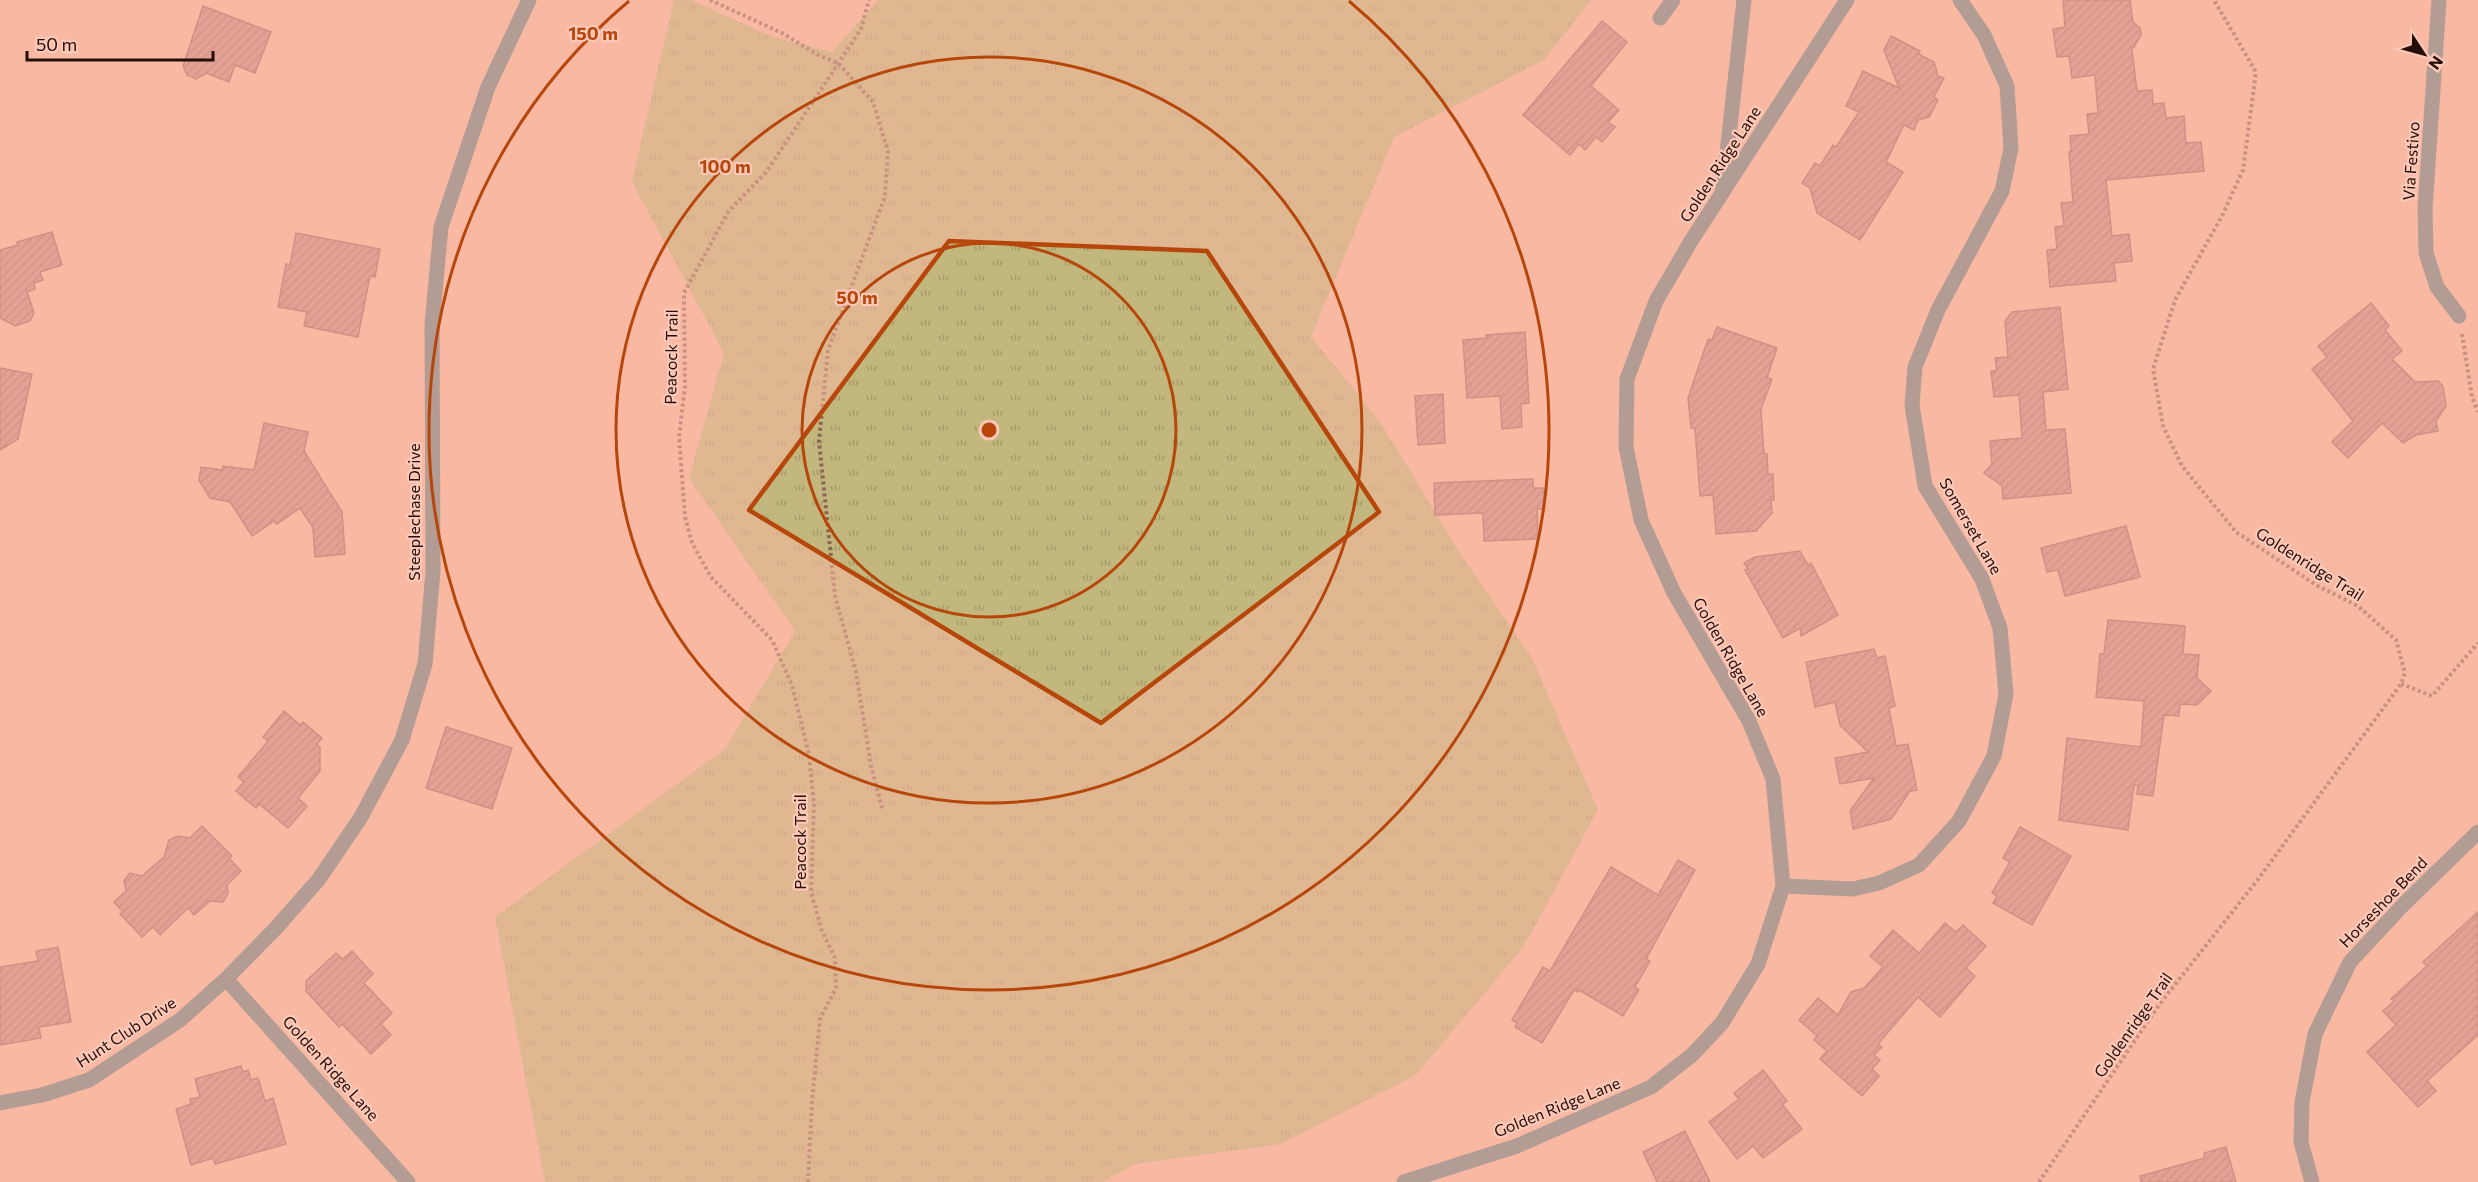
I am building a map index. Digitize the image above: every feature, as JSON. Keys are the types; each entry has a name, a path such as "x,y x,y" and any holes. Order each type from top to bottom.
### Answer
{"street":[{"name":"Steeplechase Drive","path":"226,979 276,928 319,879 361,817 402,740 425,664 433,571 432,324 441,227 488,87 529,0"},
{"path":"1660,18 1673,0"},
{"path":"1723,192 1744,0"},
{"name":"Golden Ridge Lane","path":"1404,1182 1517,1146 1651,1087 1692,1055 1722,1023 1758,964 1783,886 1773,779 1749,721 1674,593 1641,520 1626,447 1627,379 1656,301 1723,192 1847,0"},
{"name":"Somerset Lane","path":"1783,886 1853,889 1879,883 1919,865 1959,821 1994,756 2006,694 2000,628 1982,579 1925,486 1912,405 1915,367 1938,310 2002,191 2011,148 2007,86 1984,35 1960,0"},
{"name":"Via Festivo","path":"2439,0 2425,209 2426,253 2437,287 2459,316"},
{"name":"Horseshoe Bend","path":"2312,1182 2301,1142 2302,1102 2315,1034 2350,962 2404,904 2478,832"},
{"name":"Hunt Club Drive","path":"0,1103 42,1095 89,1080 180,1020 226,979"},
{"name":"Golden Ridge Lane","path":"226,979 408,1182"}],"path":[{"path":"710,0 782,33 818,55 837,63 873,102 888,151 885,196 828,350 819,441 835,596 855,672 871,766 883,811"},
{"name":"Peacock Trail","path":"808,1182 819,1019 836,988 835,958 822,931 811,892 814,803 808,755 792,685 772,640 711,577 692,543 685,517 679,437 685,386 684,293 728,212 766,171 861,29 869,0"},
{"name":"Goldenridge Trail","path":"2039,1182 2159,1005 2259,878 2401,684 2405,673 2396,640 2358,606 2316,585 2236,532 2182,466 2163,426 2153,369 2175,300 2222,216 2243,170 2256,72 2235,32 2214,0"},
{"path":"2459,316 2472,397 2478,412"},
{"path":"2401,684 2432,696 2478,644"}],"highlighted area":[{"path":"949,241 1207,251 1379,512 1101,723 749,510"}],"green space":[{"path":"674,0 691,0 773,37 832,52 878,0 1591,0 1544,60 1394,137 1311,337 1379,420 1460,553 1532,658 1598,810 1524,946 1416,1075 1281,1144 1135,1164 1102,1182 545,1182 495,917 725,749 795,631 689,478 724,353 632,182"}],"building":[{"path":"2063,0 2130,0 2133,22 2140,28 2141,35 2132,50 2137,91 2152,90 2153,104 2164,103 2166,118 2184,116 2186,143 2201,142 2204,171 2106,180 2112,236 2129,234 2132,261 2114,263 2116,281 2050,287 2047,250 2057,249 2055,227 2064,226 2061,203 2073,202 2070,136 2089,134 2087,114 2098,113 2095,75 2072,78 2069,56 2057,57 2053,29 2065,27"},
{"path":"203,6 271,32 255,73 235,65 229,82 206,73 196,79 187,75 183,66"},
{"path":"1602,21 1627,42 1591,86 1619,110 1608,122 1615,127 1602,142 1596,137 1585,150 1579,144 1570,155 1523,115"},
{"path":"1891,36 1920,51 1918,54 1934,62 1938,76 1944,78 1934,97 1938,100 1929,117 1918,120 1914,130 1904,125 1886,162 1903,172 1860,240 1817,213 1810,188 1802,183 1815,163 1820,166 1833,145 1836,147 1859,112 1846,106 1863,71 1899,88 1884,50"},
{"path":"52,232 62,265 40,272 43,280 34,283 35,289 27,292 34,313 30,321 15,326 0,318 0,250 18,245 17,242"},
{"path":"296,233 380,249 375,277 370,276 358,337 304,326 307,312 278,307 286,264 290,265"},
{"path":"2371,303 2389,326 2385,330 2402,351 2392,359 2415,382 2438,381 2443,386 2446,406 2436,421 2438,431 2416,435 2403,443 2382,423 2348,458 2332,442 2353,421 2312,369 2327,357 2318,346"},
{"path":"2060,307 2068,389 2043,392 2046,430 2065,429 2071,493 2003,499 2002,486 1984,473 1992,464 1990,441 2022,438 2019,395 1994,397 1991,371 1997,370 1995,358 2008,357 2005,321 2012,312"},
{"path":"1717,327 1777,348 1767,378 1772,379 1761,409 1764,454 1767,454 1768,474 1773,474 1774,500 1771,500 1772,513 1756,531 1716,534 1713,495 1700,496 1695,428 1691,428 1688,398 1708,339 1712,340"},
{"path":"1525,332 1529,403 1521,404 1522,427 1502,429 1500,396 1467,398 1463,340 1487,338 1486,335"},
{"path":"0,368 32,374 18,439 0,450"},
{"path":"1443,394 1445,443 1418,445 1415,396"},
{"path":"264,423 308,432 304,451 342,512 345,554 315,557 313,528 300,508 277,524 274,521 252,536 230,502 210,498 199,480 201,467 222,470 223,466 254,470"},
{"path":"1533,479 1533,488 1544,488 1544,509 1537,509 1538,539 1484,541 1483,513 1435,515 1434,483"},
{"path":"2126,526 2140,577 2065,596 2058,570 2047,572 2041,548"},
{"path":"1800,551 1808,565 1811,563 1838,615 1801,636 1800,628 1783,638 1745,570 1748,569 1744,563 1755,557"},
{"path":"2108,620 2185,626 2183,654 2199,655 2197,678 2211,691 2197,705 2180,704 2179,716 2164,715 2153,796 2137,794 2138,785 2134,785 2128,830 2059,820 2067,738 2141,747 2144,701 2096,697 2100,654 2104,654"},
{"path":"1874,649 1877,658 1885,656 1895,706 1889,708 1896,746 1908,744 1917,790 1910,791 1891,819 1853,829 1850,811 1874,778 1840,784 1835,758 1868,752 1840,725 1835,702 1815,707 1806,662"},
{"path":"284,711 300,725 303,722 322,738 317,744 320,747 320,771 298,798 307,806 288,828 259,804 256,808 236,791 244,782 238,777 268,741 263,737"},
{"path":"446,727 512,748 492,809 426,788"},
{"path":"202,826 232,856 229,858 241,871 227,885 228,893 223,902 210,901 194,915 188,908 160,935 153,927 142,937 120,914 123,912 114,902 126,891 124,881 130,873 142,876 164,857 169,840 178,836 190,838"},
{"path":"2020,827 2071,856 2032,925 1993,903 1997,896 1992,893 2010,862 2003,858"},
{"path":"1678,860 1695,870 1646,959 1650,961 1635,987 1639,990 1623,1016 1579,990 1578,992 1574,990 1542,1043 1515,1027 1517,1023 1512,1020 1543,967 1550,971 1611,867 1658,895"},
{"path":"2478,912 2478,1035 2427,1081 2436,1091 2418,1107 2367,1052 2396,1025 2383,1011 2394,1001 2391,999 2427,966 2423,962"},
{"path":"1945,923 1956,932 1963,925 1986,946 1966,968 1975,976 1940,1017 1918,997 1878,1044 1882,1047 1874,1055 1880,1060 1872,1069 1879,1076 1862,1096 1820,1059 1827,1051 1814,1040 1817,1036 1799,1020 1818,998 1838,1015 1851,992 1864,988 1883,967 1870,956 1893,930 1919,953"},
{"path":"58,947 71,1022 39,1027 41,1038 0,1045 0,967 38,961 36,951"},
{"path":"352,951 373,974 364,983 392,1013 381,1024 391,1035 371,1054 342,1024 339,1027 306,991 306,981 336,953 343,959"},
{"path":"241,1066 243,1072 248,1070 251,1080 258,1078 265,1101 273,1098 286,1144 215,1164 213,1158 191,1165 176,1109 191,1104 190,1099 200,1097 195,1079"},
{"path":"1763,1070 1787,1101 1782,1104 1802,1129 1763,1158 1753,1146 1737,1159 1709,1122 1739,1099 1734,1093"},
{"path":"1685,1131 1710,1182 1657,1182 1643,1152"},
{"path":"2226,1147 2236,1182 2141,1182 2140,1176 2205,1158 2204,1153"}]}
